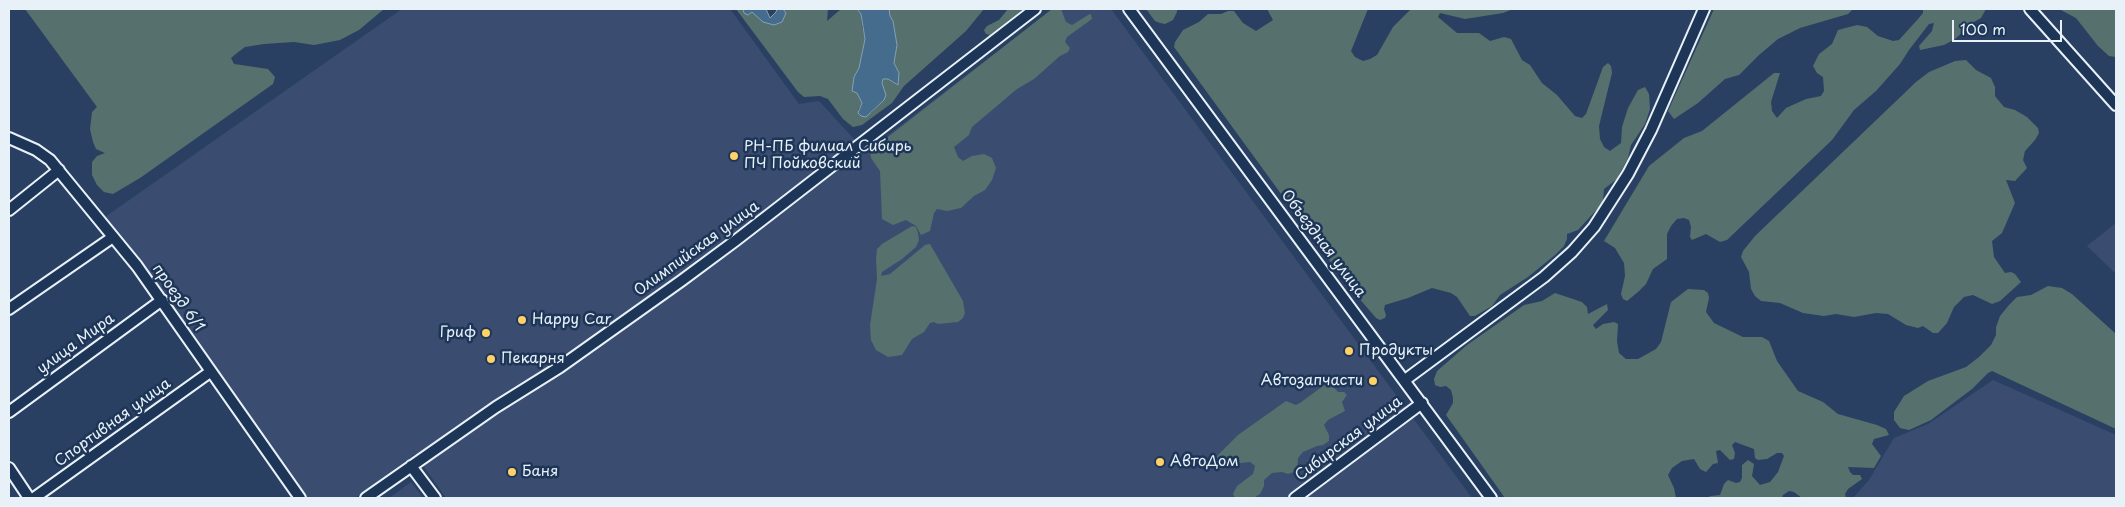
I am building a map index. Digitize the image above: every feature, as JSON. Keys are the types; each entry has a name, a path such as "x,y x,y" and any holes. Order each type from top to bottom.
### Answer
{"street":[{"name":"Олимпийская улица","path":"366,498 496,406 560,367 735,242 1035,9"},
{"name":"Объездная улица","path":"1129,9 1491,498"},
{"path":"1405,380 1544,277 1572,252 1594,227 1628,174 1646,139 1704,9"},
{"path":"2030,9 2116,105"},
{"name":"проезд 6/1","path":"9,138 36,150 50,160 59,170 162,300 210,372 300,498"},
{"path":"9,210 59,170"},
{"path":"9,309 113,237"},
{"name":"улица Мира","path":"9,412 162,300"},
{"name":"Спортивная улица","path":"34,498 210,372"},
{"name":"Сибирская улица","path":"1295,498 1422,403"},
{"path":"411,466 435,498"},
{"path":"9,468 29,498"}],"shaded area":[{"path":"402,9 730,9 799,104 819,101 866,152 1053,9 1111,9 1472,498 446,498 415,454 355,498 308,498 105,217"},
{"path":"743,9 766,9 770,18 777,9 783,9 786,13 782,22 774,25 763,22 752,12 748,15 744,13"},
{"path":"857,9 889,9 897,45 894,63 899,73 898,85 888,79 883,79 882,83 886,95 884,100 866,117 858,113 862,103 857,93 852,91 865,39 861,14"},
{"path":"2116,223 2116,274 2087,246"},
{"path":"1993,380 2116,435 2116,498 1853,498 1869,480 1894,438 1928,424"},
{"path":"411,482 423,498 389,498"}],"green space":[{"path":"25,9 384,9 359,30 340,40 314,45 294,42 245,47 231,58 234,64 268,69 275,77 273,84 140,178 113,194 104,192 97,185 92,175 92,162 97,156 105,153 96,149 90,129 92,112 97,107"},
{"path":"736,9 752,12 769,24 783,9 828,9 827,21 841,9 857,9 861,14 865,39 852,91 857,93 862,103 858,110 871,113 884,100 883,79 888,79 897,85 899,81 899,73 894,63 897,45 889,9 984,9 966,31 904,86 892,103 862,125 853,127 843,119 828,99 820,96 804,97 798,92"},
{"path":"1008,9 1023,9 990,35 986,34 984,30 987,26 999,20"},
{"path":"1052,9 1061,9 1066,22 1072,25 1091,14 1092,19 1067,37 1065,42 1070,48 1068,52 1060,56 1034,79 1017,89 972,127 969,135 954,147 958,157 963,161 972,156 984,154 992,158 996,168 992,180 985,190 974,196 961,208 947,211 937,209 934,213 930,231 921,235 916,226 906,220 893,225 882,219 880,171 871,158 870,151"},
{"path":"1146,9 1177,9 1177,12 1173,20 1165,24 1155,21"},
{"path":"1267,9 1368,9 1351,51 1355,57 1363,61 1377,55 1393,27 1411,9 1513,9 1503,13 1465,19 1440,13 1438,17 1457,33 1479,33 1490,41 1504,37 1511,39 1522,60 1530,65 1542,83 1557,95 1575,116 1582,118 1586,114 1603,67 1608,63 1611,66 1612,73 1599,126 1600,139 1604,147 1610,151 1621,143 1622,127 1628,108 1638,90 1645,87 1649,94 1650,109 1645,124 1631,145 1628,158 1617,179 1604,189 1603,201 1600,206 1578,230 1567,234 1564,246 1555,255 1528,277 1500,295 1492,306 1475,316 1470,316 1457,297 1451,293 1432,288 1385,305 1385,318 1380,320 1376,318 1346,283 1174,47 1183,30 1199,22 1208,14 1234,11 1243,23 1256,31 1273,20"},
{"path":"1714,9 1853,9 1848,14 1800,28 1778,39 1739,75 1725,79 1698,103 1674,119 1668,111"},
{"path":"1923,9 1986,9 1981,18 1955,39 1944,45 1920,50 1919,46 1932,31 1934,23 1929,24 1900,64 1876,91 1854,110 1832,140 1727,240 1720,242 1706,234 1692,240 1690,237 1691,227 1689,220 1684,218 1677,219 1667,234 1667,259 1653,269 1646,284 1638,292 1627,301 1623,299 1621,294 1625,276 1624,263 1615,248 1604,241 1649,166 1684,138 1702,131 1774,73 1780,73 1771,102 1772,111 1777,118 1786,108 1806,99 1821,96 1824,91 1823,77 1817,73 1813,66 1819,54 1832,44 1838,30 1857,25 1867,27 1878,36 1893,41 1899,40 1923,13"},
{"path":"2059,9 2116,9 2116,57 2109,56 2098,46 2076,18"},
{"path":"1966,60 1976,70 1991,78 1995,87 1995,96 2004,107 2015,110 2027,117 2038,128 2039,133 2025,151 2023,160 2027,168 2015,181 2006,180 2015,203 2002,233 1992,241 1994,257 2005,273 2011,272 2015,274 2021,282 2000,301 1992,304 1973,295 1964,297 1954,307 1947,323 1938,333 1933,333 1923,326 1918,328 1906,325 1888,314 1876,313 1854,317 1836,314 1824,316 1803,313 1780,303 1761,301 1755,296 1751,289 1749,272 1741,257 1743,251 1755,236 1916,82 1929,72 1955,61"},
{"path":"912,226 916,227 918,233 919,240 916,247 882,272 881,276 890,274 925,245 930,244 963,301 965,313 958,322 930,323 924,332 912,339 902,355 888,357 876,350 871,340 870,325 877,279 877,249"},
{"path":"2048,286 2062,288 2072,294 2116,334 2116,429 1992,371 1972,389 1931,420 1909,430 1900,428 1894,420 1894,412 1904,396 1928,381 1966,367 1991,345 1996,335 1996,327 2000,316 2017,297 2031,295"},
{"path":"1688,289 1704,290 1708,293 1709,298 1706,312 1714,323 1743,337 1762,337 1769,341 1777,361 1798,391 1823,402 1838,414 1886,429 1889,435 1874,439 1872,444 1881,456 1874,468 1848,467 1853,475 1860,475 1862,479 1848,489 1845,494 1846,498 1802,498 1789,491 1782,498 1706,498 1720,495 1724,484 1728,480 1736,483 1740,482 1742,478 1742,465 1748,460 1754,464 1752,476 1760,485 1770,482 1778,472 1784,456 1782,453 1777,453 1767,459 1758,460 1755,458 1754,449 1735,442 1732,445 1735,453 1734,459 1730,460 1720,450 1716,451 1718,463 1713,464 1706,472 1700,469 1694,459 1682,461 1672,468 1668,475 1676,498 1505,498 1446,415 1453,403 1453,398 1451,390 1446,386 1440,387 1435,385 1434,379 1437,371 1467,345 1524,305 1542,301 1555,293 1582,302 1587,307 1588,314 1607,304 1608,310 1593,325 1596,329 1603,324 1614,322 1618,324 1617,341 1619,353 1626,359 1638,359 1656,349 1661,342 1671,302"},
{"path":"1331,384 1338,392 1344,392 1347,395 1342,402 1345,411 1328,420 1324,425 1329,435 1329,441 1303,452 1298,458 1297,471 1288,474 1282,472 1272,473 1264,480 1264,486 1260,494 1254,498 1235,498 1233,494 1237,486 1253,474 1255,466 1250,462 1231,464 1222,469 1216,467 1214,459 1238,435 1286,401 1296,405 1323,386"}],"place":[{"name":"РН-ПБ филиал Сибирь ПЧ Пойковский","path":"734,156"},
{"name":"Happy Car","path":"522,320"},
{"name":"Гриф","path":"486,333"},
{"name":"Продукты","path":"1349,351"},
{"name":"Пекарня","path":"491,359"},
{"name":"Автозапчасти","path":"1373,381"},
{"name":"АвтоДом","path":"1160,462"},
{"name":"Баня","path":"512,472"}]}
